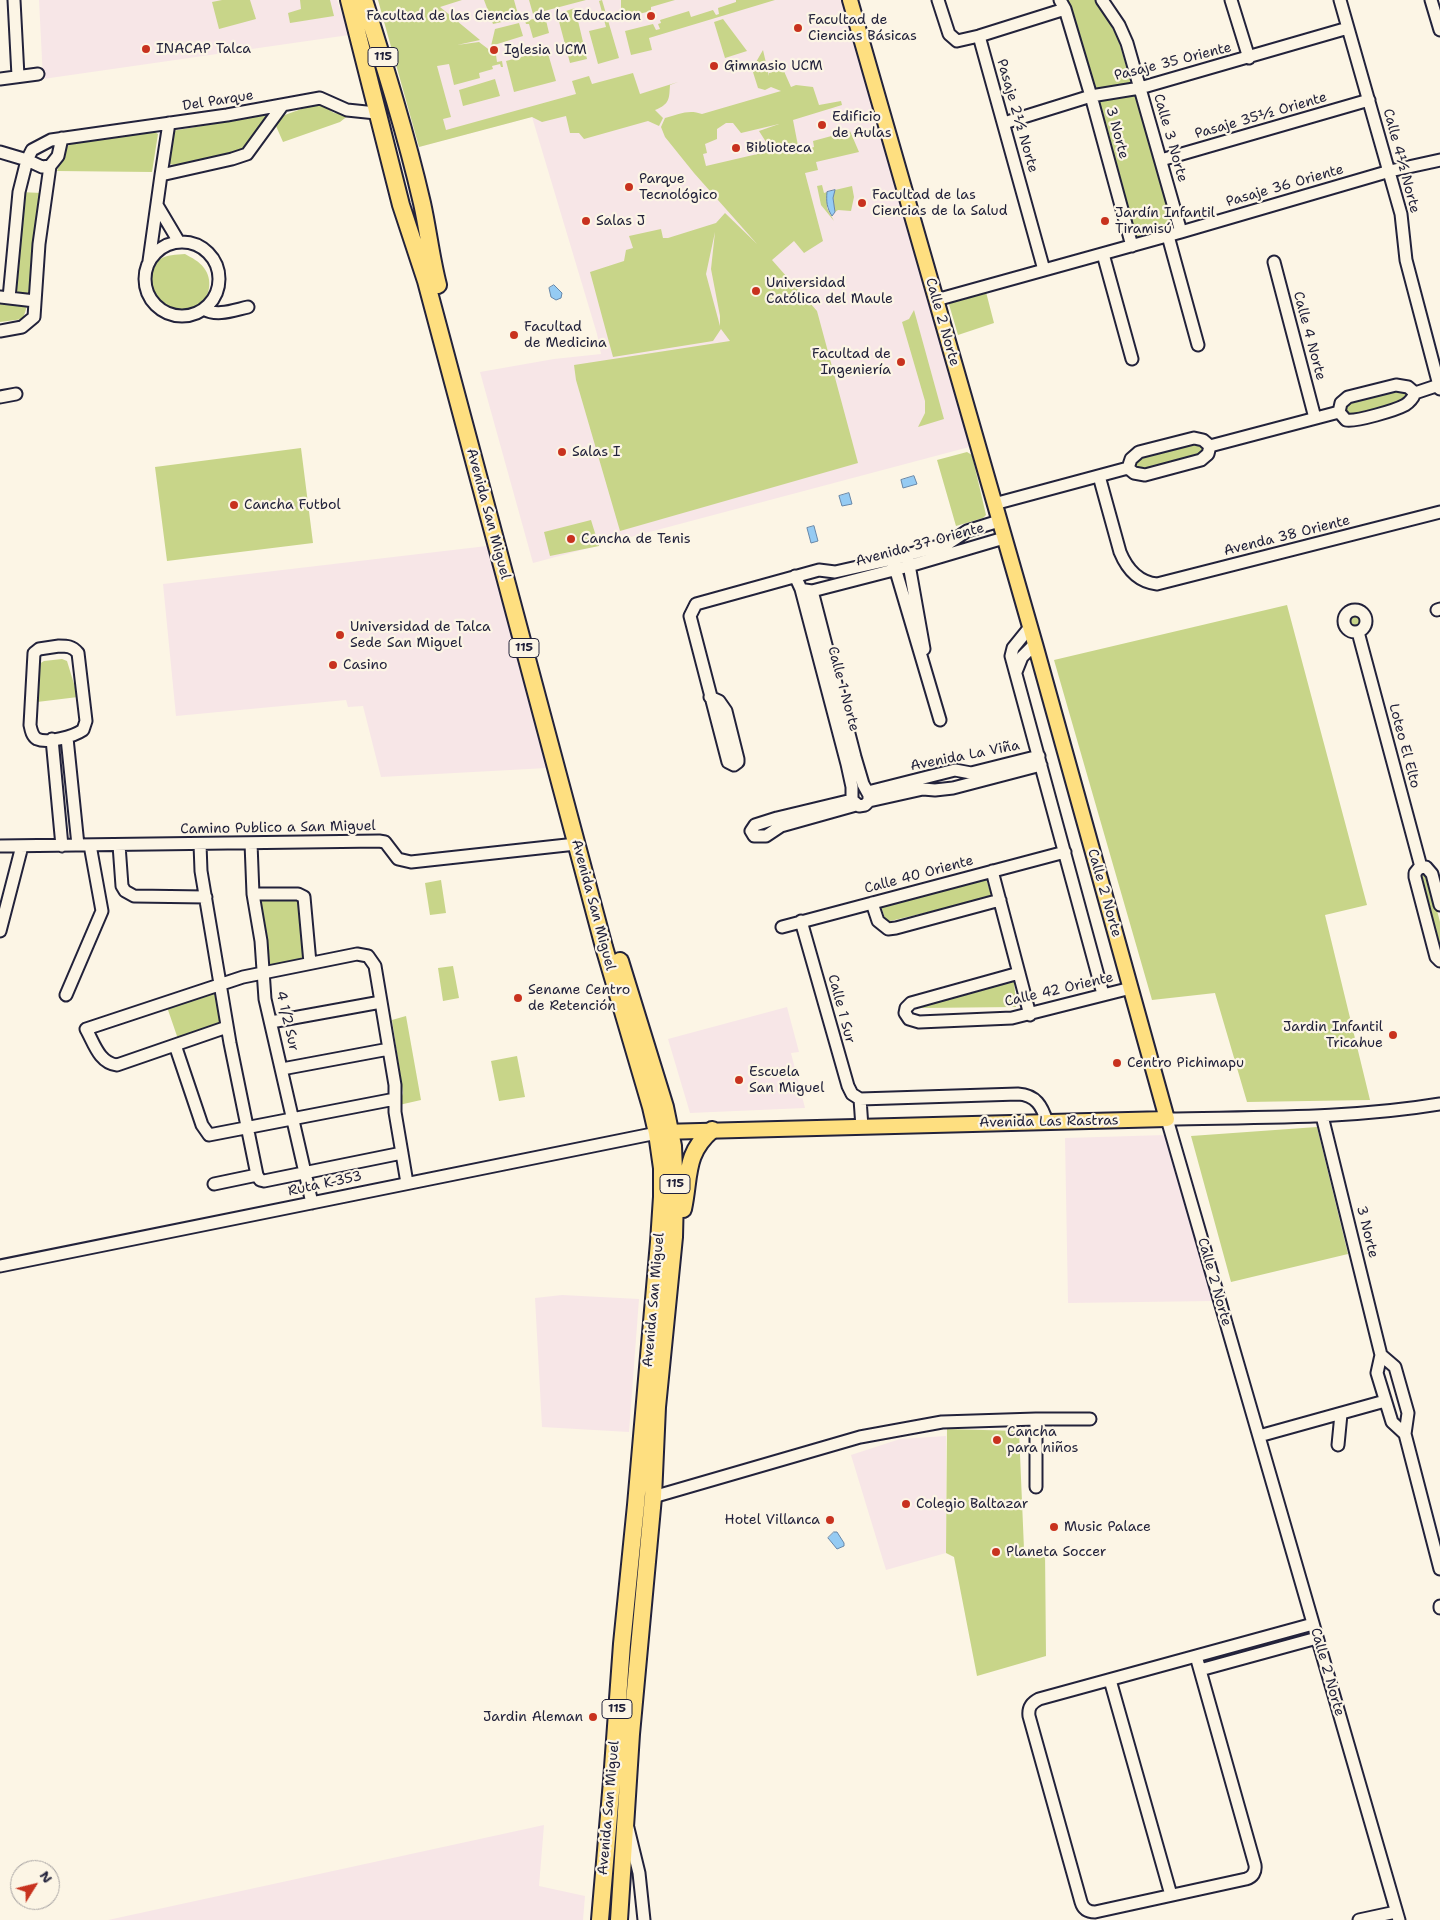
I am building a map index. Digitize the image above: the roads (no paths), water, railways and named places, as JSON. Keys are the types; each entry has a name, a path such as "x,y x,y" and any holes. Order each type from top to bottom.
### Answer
{"highway":[{"name":"Avenida San Miguel","path":"349,0 376,113 404,216 426,280 576,844 664,1132 673,1146 674,1237 659,1383 653,1496 631,1734 620,1920"},
{"name":"Avenida San Miguel","path":"364,0 385,62 399,114 422,202 434,272 606,912 656,1073 664,1132 662,1204 622,1644 602,1917"},
{"path":"376,113 391,111 399,114"},
{"path":"390,164 402,165 411,160"},
{"path":"674,1237 684,1203 692,1156 702,1140 712,1130"},
{"path":"636,1506 653,1496"}],"main road":[{"name":"Calle 2 Norte","path":"850,0 1030,627 1167,1119"},
{"name":"Avenida Las Rastras","path":"664,1132 1167,1119"}],"street":[{"path":"14,0 18,76"},
{"path":"938,0 949,34 952,38 961,40 979,36 1063,5"},
{"path":"1231,0 1249,58"},
{"name":"Calle 4½ Norte","path":"1340,0 1402,214 1406,260 1440,387"},
{"path":"1432,0 1440,30"},
{"name":"Calle 3 Norte","path":"1105,1 1127,43 1182,232"},
{"name":"3 Norte","path":"1063,5 1091,96 1132,246"},
{"name":"Pasaje 35 Oriente","path":"1004,123 1091,96 1140,88 1348,28"},
{"name":"Pasaje 2½ Norte","path":"979,36 1044,270"},
{"path":"0,79 38,74"},
{"name":"Del Parque","path":"27,160 32,150 59,138 169,124 320,98 347,110 376,113"},
{"name":"Pasaje 35½ Oriente","path":"1161,160 1369,100"},
{"path":"161,175 247,154 282,106"},
{"path":"149,261 167,245 179,242 197,246 212,258 216,266 218,285 215,294 204,309 195,314 175,315 157,307 146,290 146,270 149,261 169,124"},
{"path":"0,331 26,325 34,317 39,244 50,166 58,156 59,138"},
{"path":"0,152 27,160 42,167 50,166"},
{"path":"27,160 19,192 4,298 35,301"},
{"name":"Pasaje 36 Oriente","path":"936,300 1168,236 1390,171 1440,160"},
{"path":"157,205 179,242"},
{"path":"1168,236 1198,345"},
{"path":"1102,254 1132,359"},
{"name":"Calle 4 Norte","path":"1274,262 1315,418"},
{"path":"204,309 217,313 248,307"},
{"path":"1415,393 1408,387 1396,385 1348,397 1341,403 1339,412 1346,420 1355,421 1403,406 1412,399 1415,393 1440,387"},
{"path":"0,397 16,394"},
{"name":"Avenida 37 Oriente","path":"994,504 1128,468 1134,473 1145,474 1201,460 1208,454 1210,446 1339,412"},
{"path":"1128,468 1131,459 1139,452 1200,438 1208,442 1210,446"},
{"name":"Avenda 38 Oriente","path":"1099,476 1120,552 1128,568 1141,579 1152,583 1167,582 1440,512"},
{"name":"Avenida 37 Oriente","path":"908,560 949,543 967,531 999,521"},
{"name":"Avenida 37 Oriente","path":"806,590 841,576 1004,538"},
{"path":"908,560 924,642 925,652 922,661"},
{"path":"894,564 940,720"},
{"name":"Avenida 37 Oriente","path":"710,697 690,616 693,607 699,602 819,570 841,576"},
{"path":"795,576 806,590"},
{"name":"Calle 1 Norte","path":"806,590 867,794"},
{"name":"Calle 1 Norte","path":"806,590 847,764 853,800"},
{"name":"Calle 2 Norte","path":"1030,627 1011,656 1103,994"},
{"name":"Loteo El Elto","path":"1358,632 1421,867"},
{"path":"1016,672 1022,658 1034,644"},
{"path":"58,646 74,648 78,653 86,721 83,730 67,738 52,739 36,738 32,733 30,725 34,653 39,649 58,646"},
{"path":"710,697 718,700 726,711 738,759 738,762 734,765 728,762 710,697"},
{"path":"66,995 102,911 84,845 67,738"},
{"path":"52,739 62,846"},
{"name":"Avenida La Viña","path":"867,794 955,770 966,772 979,771 1040,760"},
{"name":"Avenida La Viña","path":"867,794 923,788 934,790 953,788 1040,760"},
{"path":"853,800 781,826 762,837 754,836 751,831 754,826 777,818 853,800 862,806 867,794"},
{"name":"Camino Publico a San Miguel","path":"0,846 379,841 385,842 398,859 411,862 576,844"},
{"name":"4 1/2 Sur","path":"251,843 253,894 261,941 266,999 312,1203"},
{"path":"200,844 201,871 219,983 257,1175 260,1180 264,1181 402,1153"},
{"path":"119,845 122,886 125,891 134,896 206,897"},
{"path":"0,931 4,902 22,846"},
{"name":"Calle 40 Oriente","path":"782,926 1065,852"},
{"name":"Loteo El Elto","path":"1440,905 1431,872 1426,867 1421,867 1416,870 1415,877 1436,957 1440,961"},
{"path":"992,871 1030,1015"},
{"path":"253,894 298,894 304,897 310,963"},
{"path":"872,903 878,922 888,929 1000,900"},
{"name":"Calle 1 Sur","path":"801,921 848,1086 852,1094 860,1099"},
{"path":"227,1027 117,1065 110,1064 100,1055 86,1029 219,983 310,963 361,954 368,956 375,966 395,1085 395,1112 407,1183"},
{"name":"Calle 42 Oriente","path":"1019,973 911,1003 905,1010 906,1016 919,1022 1012,1018 1131,988"},
{"path":"271,1022 381,1002"},
{"path":"175,1045 202,1126 209,1136 395,1099"},
{"path":"282,1069 389,1049"},
{"path":"862,1127 860,1099 1024,1094 1039,1102 1047,1122"},
{"name":"Avenida Las Rastras","path":"1167,1119 1322,1116 1381,1112 1440,1104"},
{"name":"3 Norte","path":"1322,1116 1381,1355 1377,1373 1392,1422 1405,1434"},
{"name":"Calle 2 Norte","path":"1167,1119 1398,1916"},
{"name":"Ruta K-353","path":"0,1266 664,1132"},
{"path":"214,1184 257,1175"},
{"name":"3 Norte","path":"1381,1355 1395,1367 1408,1412 1405,1434 1440,1569"},
{"path":"1259,1436 1385,1401"},
{"path":"1338,1445 1342,1414"},
{"path":"1036,1418 1036,1487"},
{"path":"653,1496 860,1437 942,1422 1036,1418 1090,1419"},
{"path":"1196,1656 1255,1865 1255,1871 1252,1876 1246,1879 1095,1912 1088,1911 1084,1907 1078,1892 1029,1709 1032,1703 1039,1699 1110,1680 1196,1656 1313,1624"},
{"path":"1200,1670 1317,1638"},
{"path":"1110,1680 1170,1895"},
{"path":"627,1822 639,1873 644,1920"},
{"path":"1359,1920 1398,1916"}],"water":[{"path":"835,190 833,198 835,212 832,216 827,205 827,192"},
{"path":"554,285 562,293 561,298 556,300 551,297 549,288"},
{"path":"914,476 917,484 903,488 901,480"},
{"path":"849,493 852,504 842,506 839,496"},
{"path":"814,526 818,541 811,543 807,528"},
{"path":"834,1532 837,1532 844,1543 844,1546 837,1549 828,1538"}],"place":[{"name":"Facultad de las Ciencias de la Educacion","path":"651,16"},
{"name":"Facultad de Ciencias Básicas","path":"798,28"},
{"name":"INACAP Talca","path":"146,49"},
{"name":"Iglesia UCM","path":"494,50"},
{"name":"Gimnasio UCM","path":"714,66"},
{"name":"Edificio de Aulas","path":"822,125"},
{"name":"Biblioteca","path":"736,148"},
{"name":"Parque Tecnológico","path":"629,187"},
{"name":"Facultad de las Ciencias de la Salud","path":"862,203"},
{"name":"Salas J","path":"586,221"},
{"name":"Jardín Infantil Tiramisú","path":"1105,221"},
{"name":"Universidad Católica del Maule","path":"756,291"},
{"name":"Facultad de Medicina","path":"514,335"},
{"name":"Facultad de Ingeniería","path":"901,362"},
{"name":"Salas I","path":"562,452"},
{"name":"Cancha Futbol","path":"234,505"},
{"name":"Cancha de Tenis","path":"571,539"},
{"name":"Universidad de Talca Sede San Miguel","path":"340,635"},
{"name":"Casino","path":"333,665"},
{"name":"Sename Centro de Retención","path":"518,998"},
{"name":"Jardin Infantil Tricahue","path":"1393,1035"},
{"name":"Centro Pichimapu","path":"1117,1063"},
{"name":"Escuela San Miguel","path":"739,1080"},
{"name":"Cancha para niños","path":"997,1440"},
{"name":"Colegio Baltazar","path":"906,1504"},
{"name":"Hotel Villanca","path":"830,1520"},
{"name":"Music Palace","path":"1054,1527"},
{"name":"Planeta Soccer","path":"996,1552"},
{"name":"Jardin Aleman","path":"593,1717"}]}
